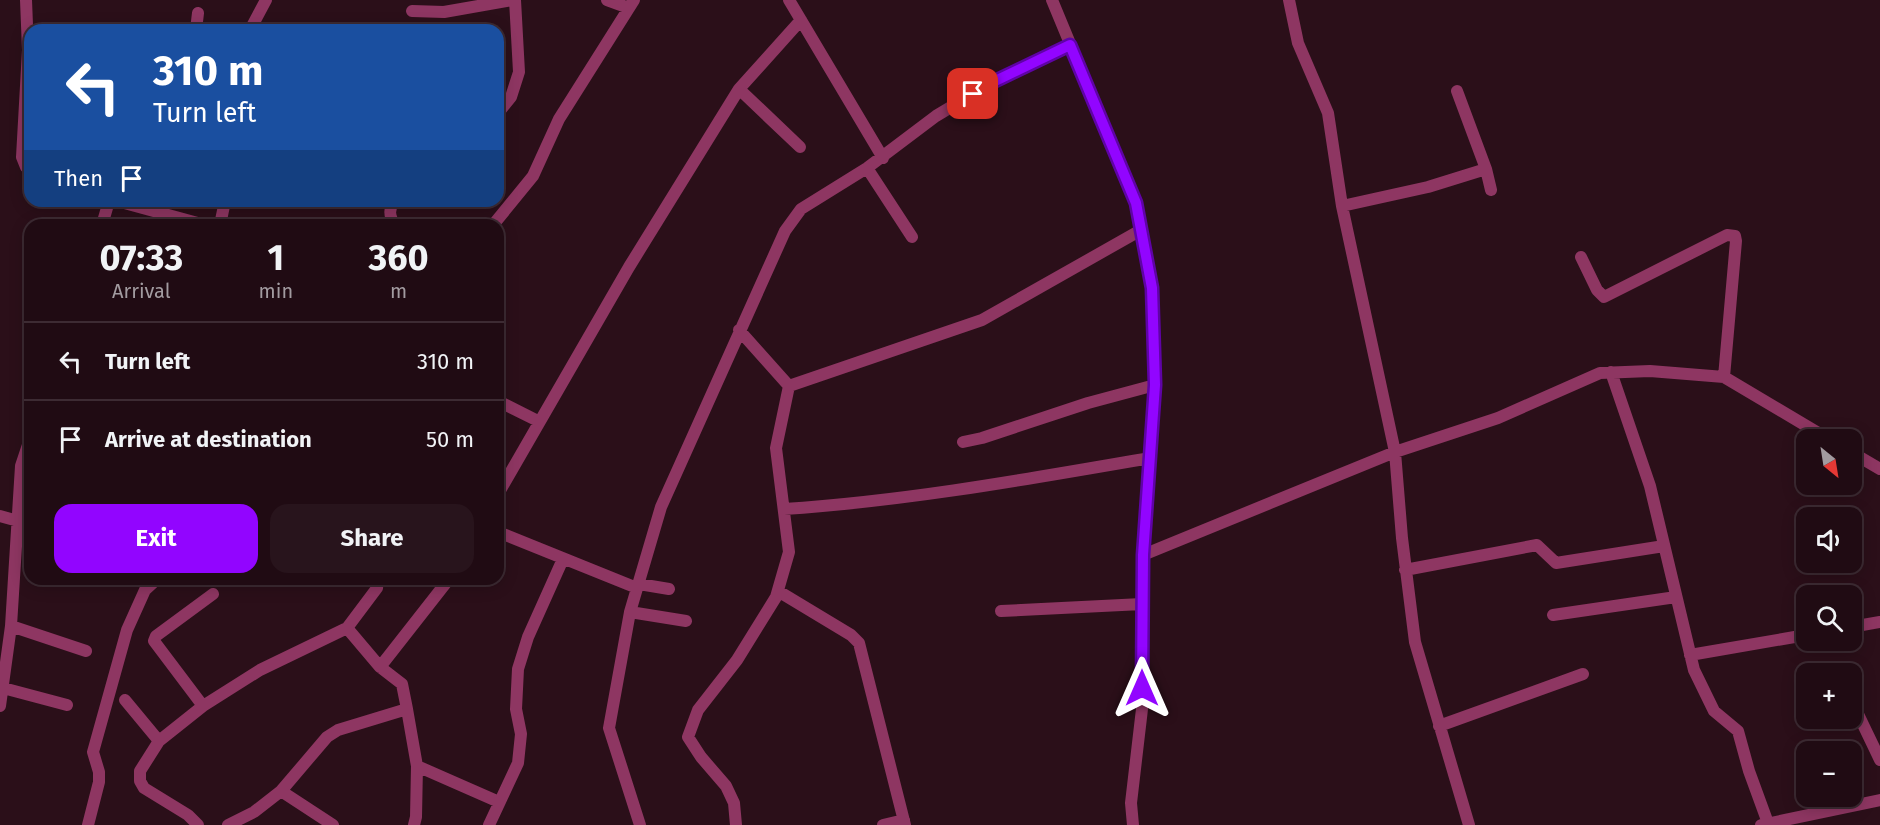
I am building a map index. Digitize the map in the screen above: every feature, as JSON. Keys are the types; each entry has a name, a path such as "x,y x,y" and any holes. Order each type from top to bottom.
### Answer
{"street":[{"path":"26,0 27,24"},
{"path":"253,24 266,0"},
{"path":"412,11 444,12 513,0 519,72 511,97 504,106"},
{"path":"499,219 533,176 559,119 631,4 607,0"},
{"path":"789,0 883,158"},
{"path":"1052,0 1136,203 1152,288 1155,385 1143,555 1142,709 1131,803 1133,825"},
{"path":"1289,0 1298,44 1328,113 1342,206 1395,452 1414,642 1468,825"},
{"path":"197,24 198,13"},
{"path":"504,483 629,267 739,89 801,20"},
{"path":"640,825 609,728 630,612 661,507 785,231 801,209 883,158 936,116 991,83 1070,45"},
{"path":"739,89 800,147"},
{"path":"1457,91 1486,169 1491,190"},
{"path":"24,127 22,157 24,162"},
{"path":"867,168 912,237"},
{"path":"1342,206 1428,187 1486,169"},
{"path":"139,207 183,219"},
{"path":"789,386 982,320 1141,230"},
{"path":"1581,257 1597,290 1604,297 1727,235 1735,236 1737,241 1724,377"},
{"path":"739,330 789,386"},
{"path":"1143,555 1395,452 1498,418 1600,373 1650,371 1724,377 1811,429"},
{"path":"1611,372 1650,486 1694,670 1714,711 1738,731 1764,824 1788,822 1880,800"},
{"path":"963,442 982,438 1088,403 1155,385"},
{"path":"736,825 734,803 726,786 701,757 688,736 698,710 737,660 778,591 789,552 776,448 789,386"},
{"path":"504,404 538,421"},
{"path":"0,706 3,688 4,644 11,626 21,466 24,457"},
{"path":"784,509 850,505 928,495 1150,458"},
{"path":"1862,458 1880,469"},
{"path":"0,516 18,521"},
{"path":"504,534 638,586 669,589"},
{"path":"1406,570 1537,545 1556,563 1664,546"},
{"path":"489,825 518,763 521,734 516,709 518,669 528,637 563,559"},
{"path":"88,825 99,782 99,772 93,752 127,630 145,590 150,585"},
{"path":"198,825 188,815 144,788 140,781 140,771 159,741 203,706 260,670 347,628 377,585"},
{"path":"380,667 444,585"},
{"path":"778,591 851,635 859,643 905,823 883,825"},
{"path":"203,706 154,640 156,636 213,594"},
{"path":"1553,615 1676,597"},
{"path":"1001,611 1142,604"},
{"path":"630,612 686,621"},
{"path":"1862,625 1880,622"},
{"path":"11,626 86,651"},
{"path":"347,628 380,667 402,684 417,766 414,825"},
{"path":"1690,655 1796,637"},
{"path":"1439,726 1583,674"},
{"path":"3,688 67,705"},
{"path":"125,700 159,741"},
{"path":"228,825 254,812 281,792 327,737 339,730 407,709"},
{"path":"1862,722 1880,760"},
{"path":"417,766 499,802"},
{"path":"281,792 333,825"}],"route":[{"path":"973,94 1070,45 1136,203 1152,288 1155,385 1143,555 1142,688"}]}
